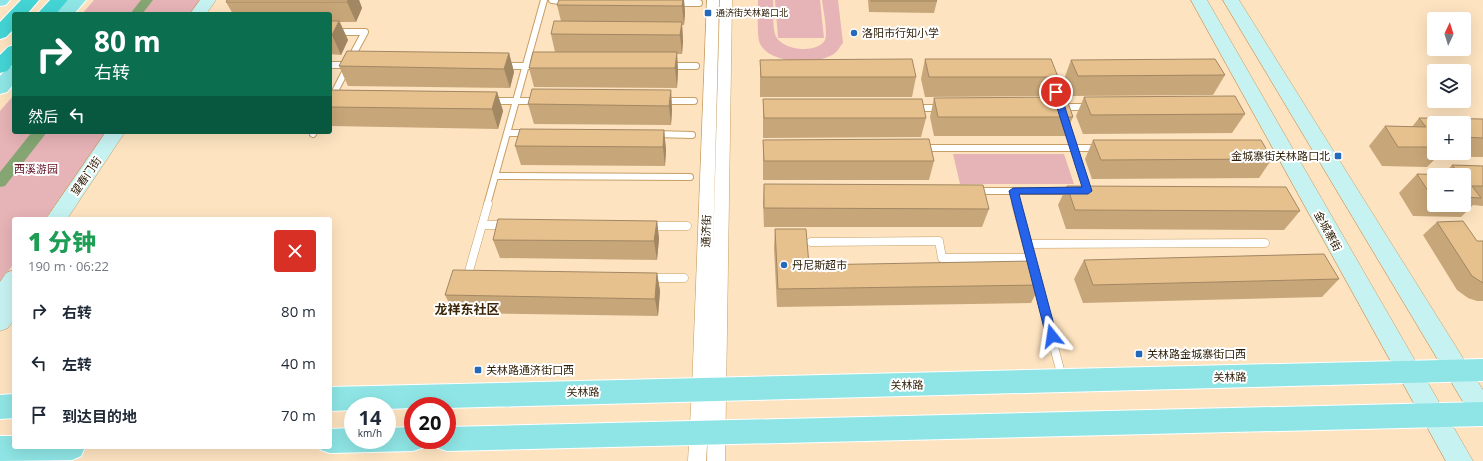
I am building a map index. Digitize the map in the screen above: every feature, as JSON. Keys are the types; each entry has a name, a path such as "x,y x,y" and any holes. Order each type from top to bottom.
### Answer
{"highway":[{"path":"20,12 30,0"},
{"path":"48,12 59,0"},
{"path":"0,33 12,20"},
{"path":"0,67 12,53"}],"main road":[{"path":"67,12 77,0"},
{"path":"199,12 208,0"},
{"path":"210,12 218,0"},
{"name":"金城寨街","path":"1199,0 1408,372 1460,461"},
{"path":"456,439 1433,416 1483,413 1231,0"},
{"path":"0,88 12,74"},
{"name":"望春门街","path":"57,217 115,134"},
{"name":"望春门街","path":"70,217 128,134"},
{"path":"0,300 12,282"},
{"path":"0,321 12,303"},
{"name":"关林路","path":"332,399 1483,370"},
{"path":"0,407 12,406"},
{"path":"332,441 344,441"},
{"path":"0,449 12,449"}],"street":[{"name":"通济街","path":"709,389 713,0"},
{"name":"通济街","path":"697,461 707,433 726,0"},
{"name":"通济街","path":"707,433 716,461"}],"lane":[{"path":"474,278 467,278 544,0"},
{"path":"552,0 572,2"},
{"path":"669,3 699,3"},
{"path":"332,32 364,32 332,97"},
{"path":"332,65 356,65"},
{"path":"495,66 534,66"},
{"path":"665,66 696,66"},
{"path":"1051,78 1088,191"},
{"path":"332,101 338,101"},
{"path":"485,101 547,101"},
{"path":"655,101 694,101"},
{"path":"1053,107 1092,107"},
{"path":"904,108 951,108"},
{"path":"507,133 538,133"},
{"path":"646,134 692,135"},
{"path":"915,148 1105,148"},
{"path":"495,176 690,177"},
{"path":"966,191 1096,191"},
{"path":"1013,191 1063,381"},
{"path":"482,225 513,225"},
{"path":"640,226 687,226"},
{"path":"811,242 939,241 942,258 1031,258"},
{"path":"1027,244 1265,243"},
{"path":"646,278 684,278"}],"green space":[{"path":"94,0 201,0 192,12 84,12"},
{"path":"758,0 773,0 775,34 783,44 798,49 807,49 821,45 825,40 826,26 822,0 838,0 843,43 835,53 817,60 793,61 771,55 764,49 759,41"},
{"path":"775,0 820,0 824,38 778,38"},
{"name":"西溪游园","path":"12,97 12,134 106,134 46,217 12,217 12,266 0,283 0,111"},
{"path":"953,154 1064,154 1074,184 960,184"}],"building":[{"path":"227,0 348,0 347,2 226,2"},
{"path":"559,0 683,0 682,6 557,5"},
{"path":"936,0 937,1 871,1"},
{"path":"332,21 339,21 332,35"},
{"path":"554,21 682,22 680,35 551,34"},
{"path":"347,51 509,53 504,69 339,66"},
{"path":"533,52 677,52 675,68 529,68"},
{"path":"912,59 916,77 761,77 760,60"},
{"path":"925,59 1051,59 1058,77 929,77"},
{"path":"1215,59 1225,75 1078,76 1071,60"},
{"path":"532,89 671,90 669,106 528,104"},
{"path":"332,90 497,92 492,109 332,107"},
{"path":"1235,96 1245,114 1091,115 1084,97"},
{"path":"1066,97 1073,117 938,117 934,98"},
{"path":"763,99 922,99 926,118 764,118"},
{"path":"1419,118 1427,118 1427,147 1398,147 1385,126 1426,127"},
{"path":"1471,119 1483,119 1483,138 1471,137"},
{"path":"520,129 664,130 663,147 515,146"},
{"path":"929,139 934,161 764,161 763,140"},
{"path":"1093,140 1261,140 1272,159 1101,160"},
{"path":"1452,165 1483,166 1483,186 1472,186 1481,198 1471,197 1471,168 1454,168"},
{"path":"1417,174 1427,174 1427,189"},
{"path":"764,184 983,185 989,209 764,208"},
{"path":"1067,186 1286,187 1300,211 1075,210"},
{"path":"498,219 657,221 654,241 493,240"},
{"path":"1463,221 1477,241 1483,241 1483,283 1472,276 1437,222"},
{"path":"775,229 806,229 809,265 1033,261 1040,285 778,289"},
{"path":"1324,254 1339,279 1093,285 1084,260"},
{"path":"453,270 657,273 655,299 445,295"}],"waterway":[{"path":"138,12 147,0"},
{"path":"0,182 38,134"}],"place":[{"name":"通济街关林路口北","path":"708,13"},
{"name":"洛阳市行知小学","path":"854,33"},
{"name":"金城寨街关林路口北","path":"1338,156"},
{"name":"丹尼斯超市","path":"784,265"},
{"name":"关林路金城寨街口西","path":"1139,354"},
{"name":"关林路通济街口西","path":"478,370"}],"district":[{"name":"龙祥东社区","path":"467,309"}],"route":[{"path":"1052,336 1013,191 1088,191 1056,92"}]}
